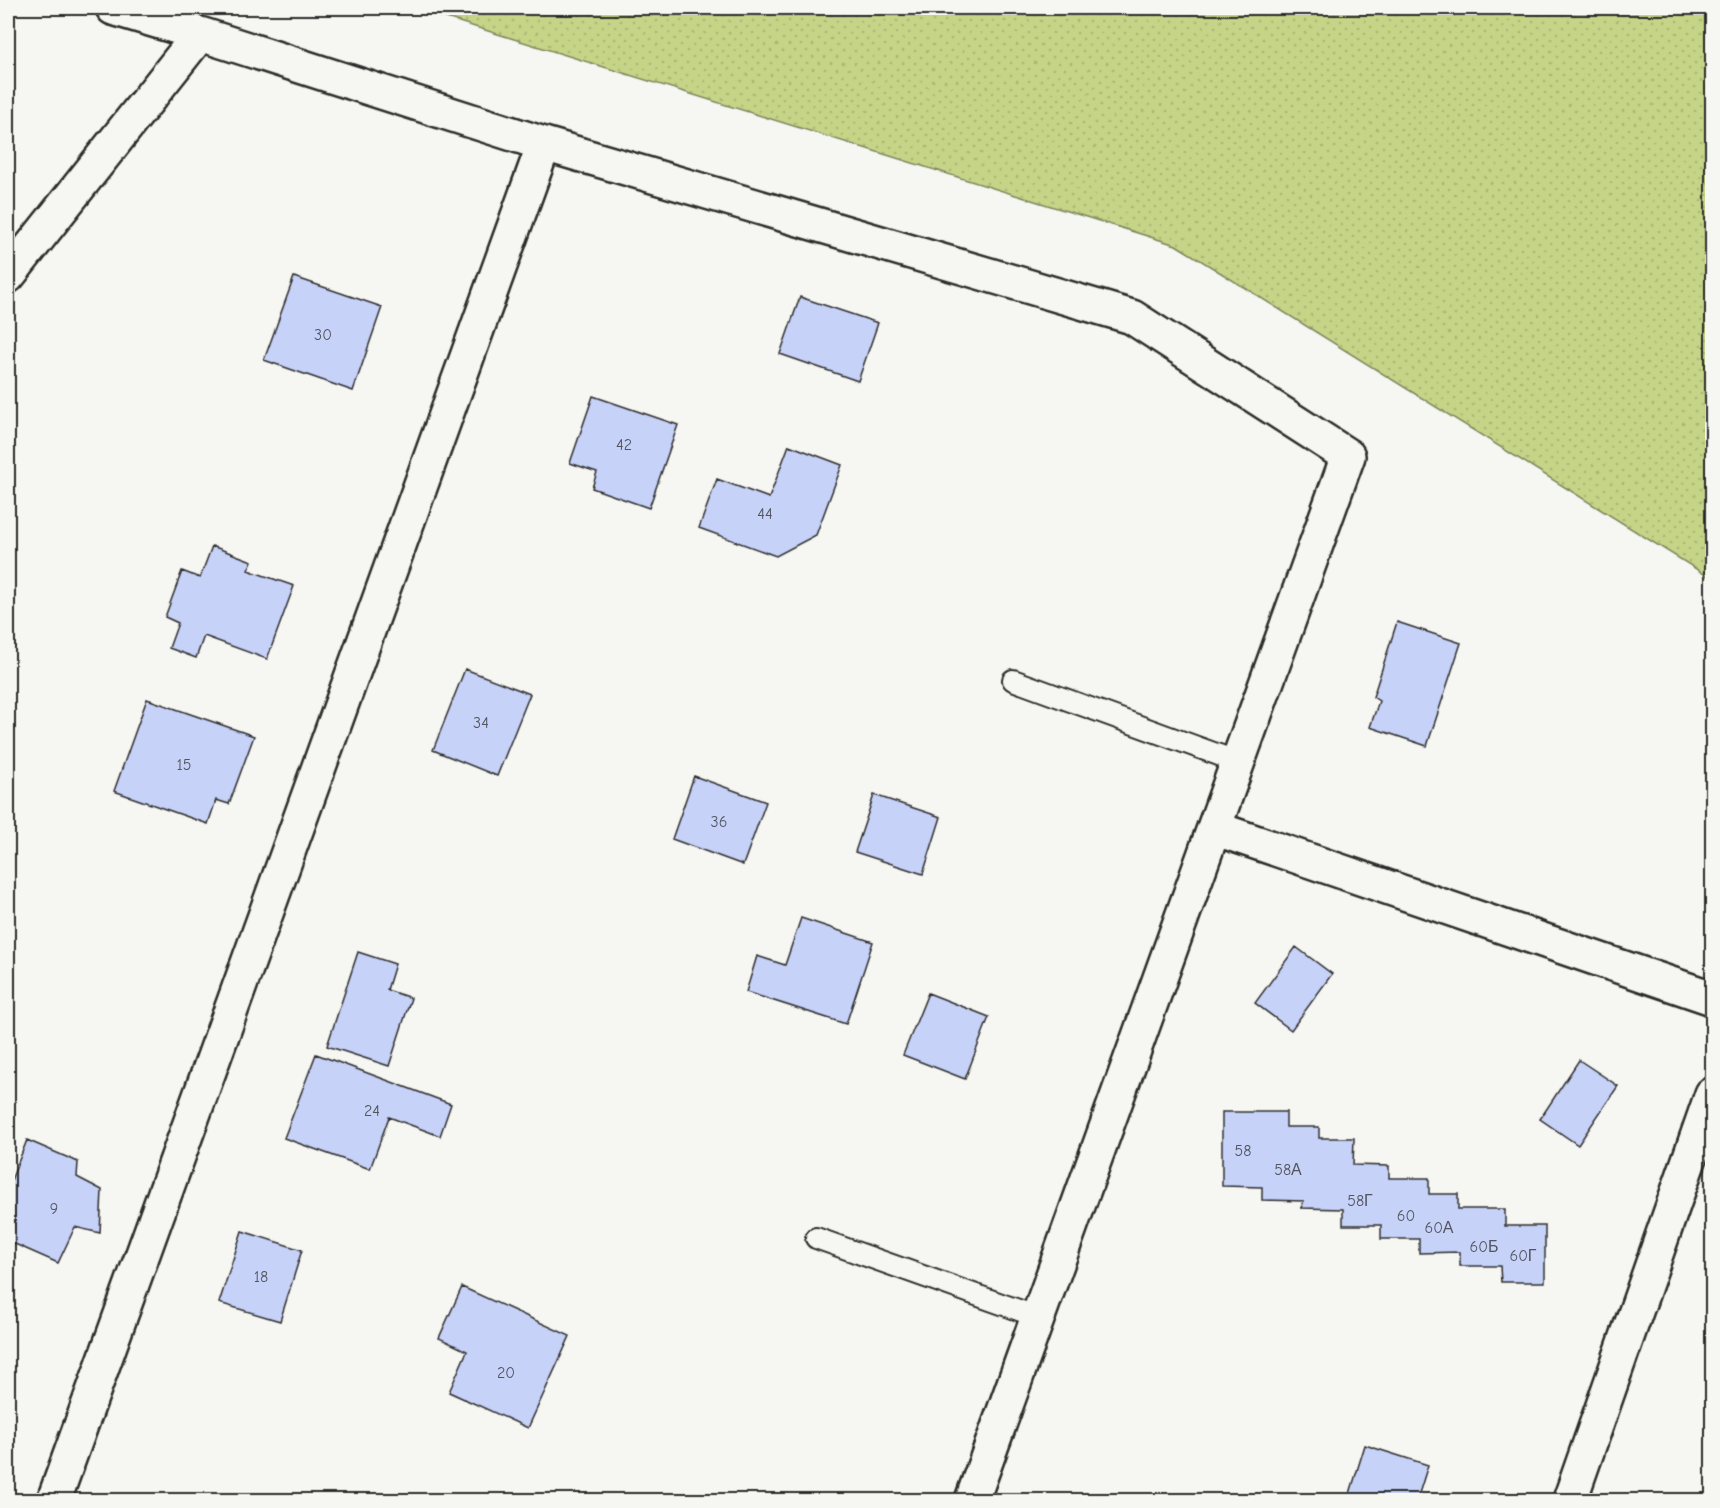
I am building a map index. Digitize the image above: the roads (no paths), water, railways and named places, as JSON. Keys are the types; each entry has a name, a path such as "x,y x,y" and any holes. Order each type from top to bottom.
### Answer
{"street":[{"path":"113,8 544,144 1132,317 1348,456 972,1500"},
{"path":"8,276 200,34"},
{"path":"54,1500 544,144"},
{"path":"1214,828 1713,998"},
{"path":"1570,1500 1713,1094"}],"lane":[{"path":"1013,680 1238,762"},
{"path":"816,1238 1038,1317"}]}
